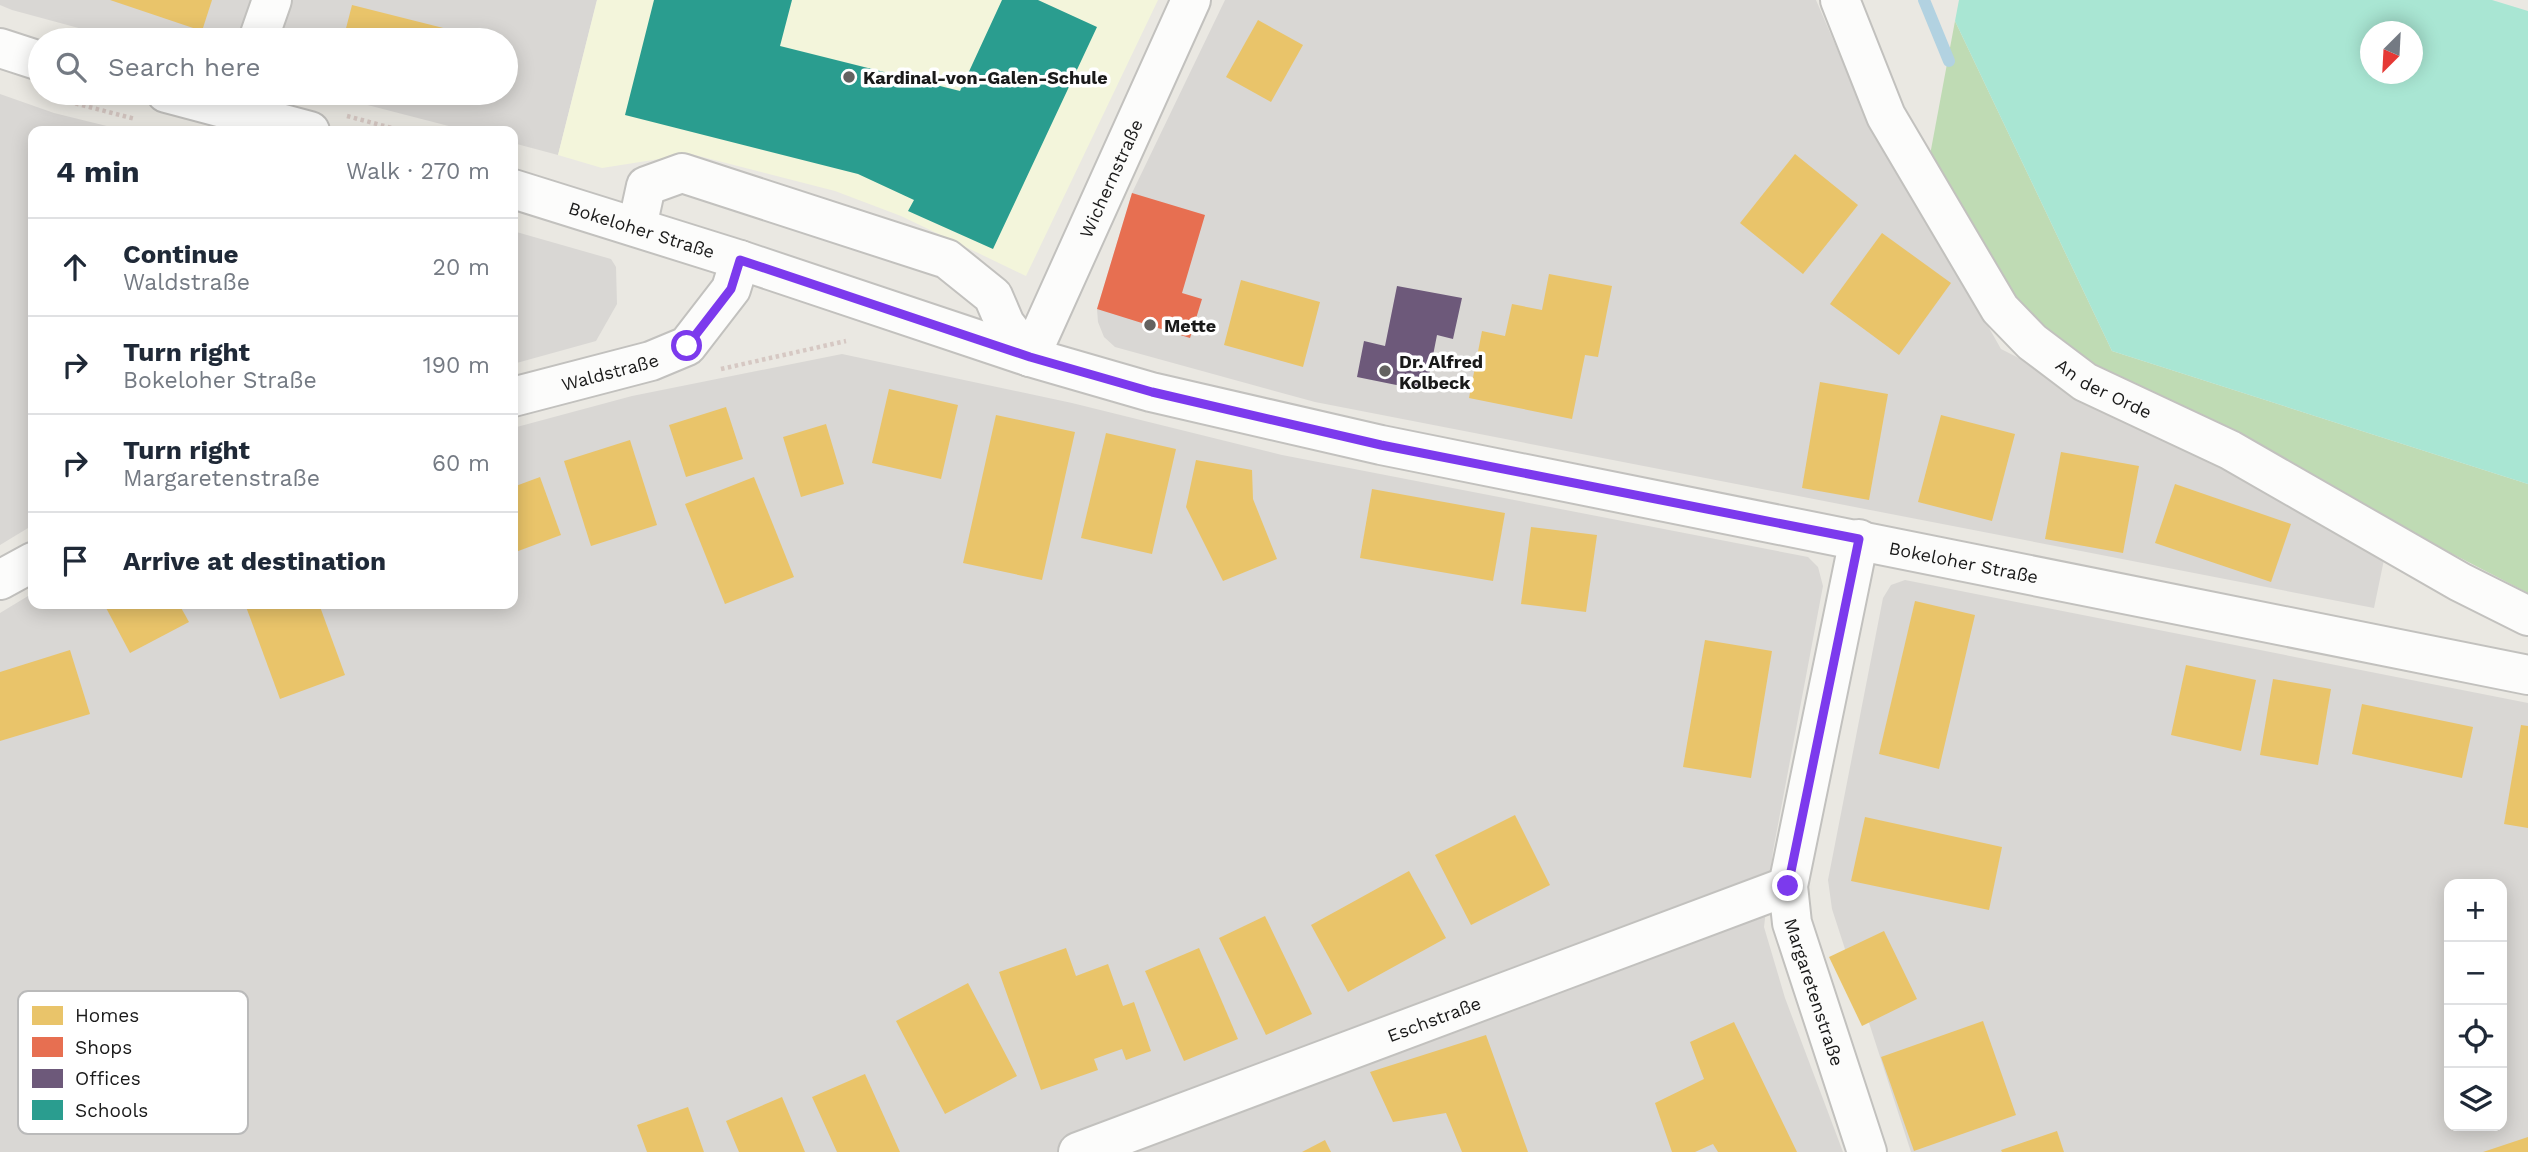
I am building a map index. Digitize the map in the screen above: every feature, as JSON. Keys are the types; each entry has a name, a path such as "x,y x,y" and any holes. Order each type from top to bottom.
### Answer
{"street":[{"path":"262,28 272,0"},
{"name":"Wichernstraße","path":"1030,357 1191,0"},
{"name":"An der Orde","path":"1840,0 1886,116 2000,309 2032,342 2085,382 2230,450 2449,576 2528,616"},
{"path":"0,48 28,57"},
{"path":"155,107 189,105"},
{"path":"246,105 298,126"},
{"path":"637,227 646,186 682,173 947,259 993,296 1005,324 1030,357"},
{"name":"Bokeloher Straße","path":"518,191 740,260 1030,357 1152,392 1381,445 2528,675"},
{"name":"Waldstraße","path":"518,396 651,362 687,346 731,289 740,260"},
{"name":"Margaretenstraße","path":"1859,539 1788,886 1792,923 1867,1152"},
{"path":"0,580 28,565"},
{"name":"Eschstraße","path":"1078,1152 1788,886"}],"path":[{"path":"134,105 155,107"}],"shaded area":[{"path":"0,0 597,0 558,155 518,144 518,126 449,126 367,105 518,105 518,28 79,28 0,5"},
{"name":"Kardinal-von-Galen-Schule","path":"597,0 1158,0 1026,276 901,216 835,191 691,154 602,168 558,155"},
{"path":"1225,0 1816,0 1856,93 2001,349 2215,458 2386,550 2374,608 1315,402 1115,347 1104,337 1098,322 1097,309 1132,193"},
{"path":"0,94 54,113 107,126 28,126 28,528 0,545"},
{"path":"518,232 611,259 616,267 617,304 596,341 518,363"},
{"path":"842,354 1072,403 1282,455 1808,557 1818,567 1823,586 1773,851 1764,927 1785,998 1843,1152 0,1152 0,613 28,596 28,609 518,609 518,427 632,396"},
{"path":"1905,580 2528,703 2528,1152 1911,1152 1832,909 1828,880 1883,598 1891,585"}],"green space":[{"path":"1959,0 2492,0 2528,11 2528,484 2112,351 1955,21"},
{"path":"1955,21 2112,351 2528,484 2528,593 2067,354 2007,299 1930,155"}],"building: Homes":[{"path":"110,0 212,0 203,28 193,28"},
{"path":"352,5 443,28 346,28"},
{"path":"1258,20 1303,45 1271,102 1226,77"},
{"path":"1795,154 1858,205 1803,274 1740,223"},
{"path":"1882,233 1951,283 1899,355 1830,304"},
{"path":"1549,274 1612,286 1598,357 1585,355 1572,419 1469,398 1482,331 1505,336 1512,304 1542,310"},
{"path":"1241,280 1320,302 1303,367 1224,345"},
{"path":"1820,382 1888,394 1869,500 1802,488"},
{"path":"889,389 958,405 941,479 872,463"},
{"path":"726,407 743,459 686,477 669,425"},
{"path":"996,415 1075,432 1042,580 963,563"},
{"path":"1941,415 2015,434 1992,521 1918,502"},
{"path":"826,424 844,484 801,497 783,437"},
{"path":"1106,433 1176,449 1152,554 1081,538"},
{"path":"630,440 657,525 591,546 564,461"},
{"path":"2061,452 2139,466 2123,553 2045,539"},
{"path":"1196,460 1252,470 1253,499 1277,559 1223,581 1186,507"},
{"path":"540,477 561,535 518,551 518,485"},
{"path":"754,477 794,577 725,604 685,504"},
{"path":"2175,484 2291,524 2271,582 2155,543"},
{"path":"1372,489 1505,513 1493,581 1360,558"},
{"path":"1531,527 1597,535 1586,612 1521,604"},
{"path":"1915,601 1975,615 1939,769 1879,754"},
{"path":"107,609 182,609 189,622 130,653"},
{"path":"247,609 321,609 345,675 280,699"},
{"path":"1705,640 1772,651 1751,778 1683,767"},
{"path":"70,650 90,714 0,741 0,672"},
{"path":"2186,665 2256,680 2241,751 2171,735"},
{"path":"2273,679 2331,689 2318,765 2260,755"},
{"path":"2362,704 2473,727 2462,778 2352,754"},
{"path":"2521,725 2528,726 2528,828 2504,824"},
{"path":"1515,815 1550,885 1471,925 1435,855"},
{"path":"1865,817 2002,847 1989,910 1851,881"},
{"path":"1409,871 1446,938 1348,992 1311,925"},
{"path":"1265,916 1312,1014 1266,1035 1219,938"},
{"path":"1884,931 1917,999 1862,1026 1829,957"},
{"path":"1066,948 1076,976 1108,964 1123,1006 1134,1002 1151,1051 1126,1060 1122,1049 1094,1059 1098,1070 1041,1090 999,972"},
{"path":"1199,948 1238,1039 1184,1061 1145,971"},
{"path":"968,983 1017,1076 945,1114 896,1021"},
{"path":"1983,1021 2016,1115 1914,1151 1881,1057"},
{"path":"1734,1022 1797,1152 1718,1152 1713,1144 1695,1152 1672,1152 1655,1103 1704,1079 1690,1042"},
{"path":"1486,1035 1528,1152 1462,1152 1446,1113 1393,1122 1370,1072"},
{"path":"865,1074 900,1152 837,1152 812,1097"},
{"path":"782,1097 805,1152 739,1152 726,1121"},
{"path":"688,1107 704,1152 647,1152 637,1125"},
{"path":"2057,1131 2064,1152 2001,1150"},
{"path":"2528,1137 2528,1152 2483,1152"},
{"path":"1325,1140 1331,1152 1302,1152"}],"building: Shops":[{"path":"1132,193 1205,215 1182,293 1202,299 1190,338 1097,309"}],"building: Offices":[{"path":"1397,286 1462,298 1453,339 1437,335 1426,391 1357,377 1364,341 1385,346"}],"building: Schools":[{"path":"654,0 792,0 780,46 960,91 1002,0 1038,0 1097,27 993,249 908,211 914,200 858,174 625,115"}],"waterway":[{"path":"1924,0 1949,61"}],"place":[{"name":"Kardinal-von-Galen-Schule","path":"849,77"},
{"name":"Mette","path":"1150,325"},
{"name":"Dr. Alfred Kolbeck","path":"1385,371"}],"route":[{"path":"687,346 731,289 740,260 1030,357 1152,392 1381,445 1859,539 1788,886"}]}
